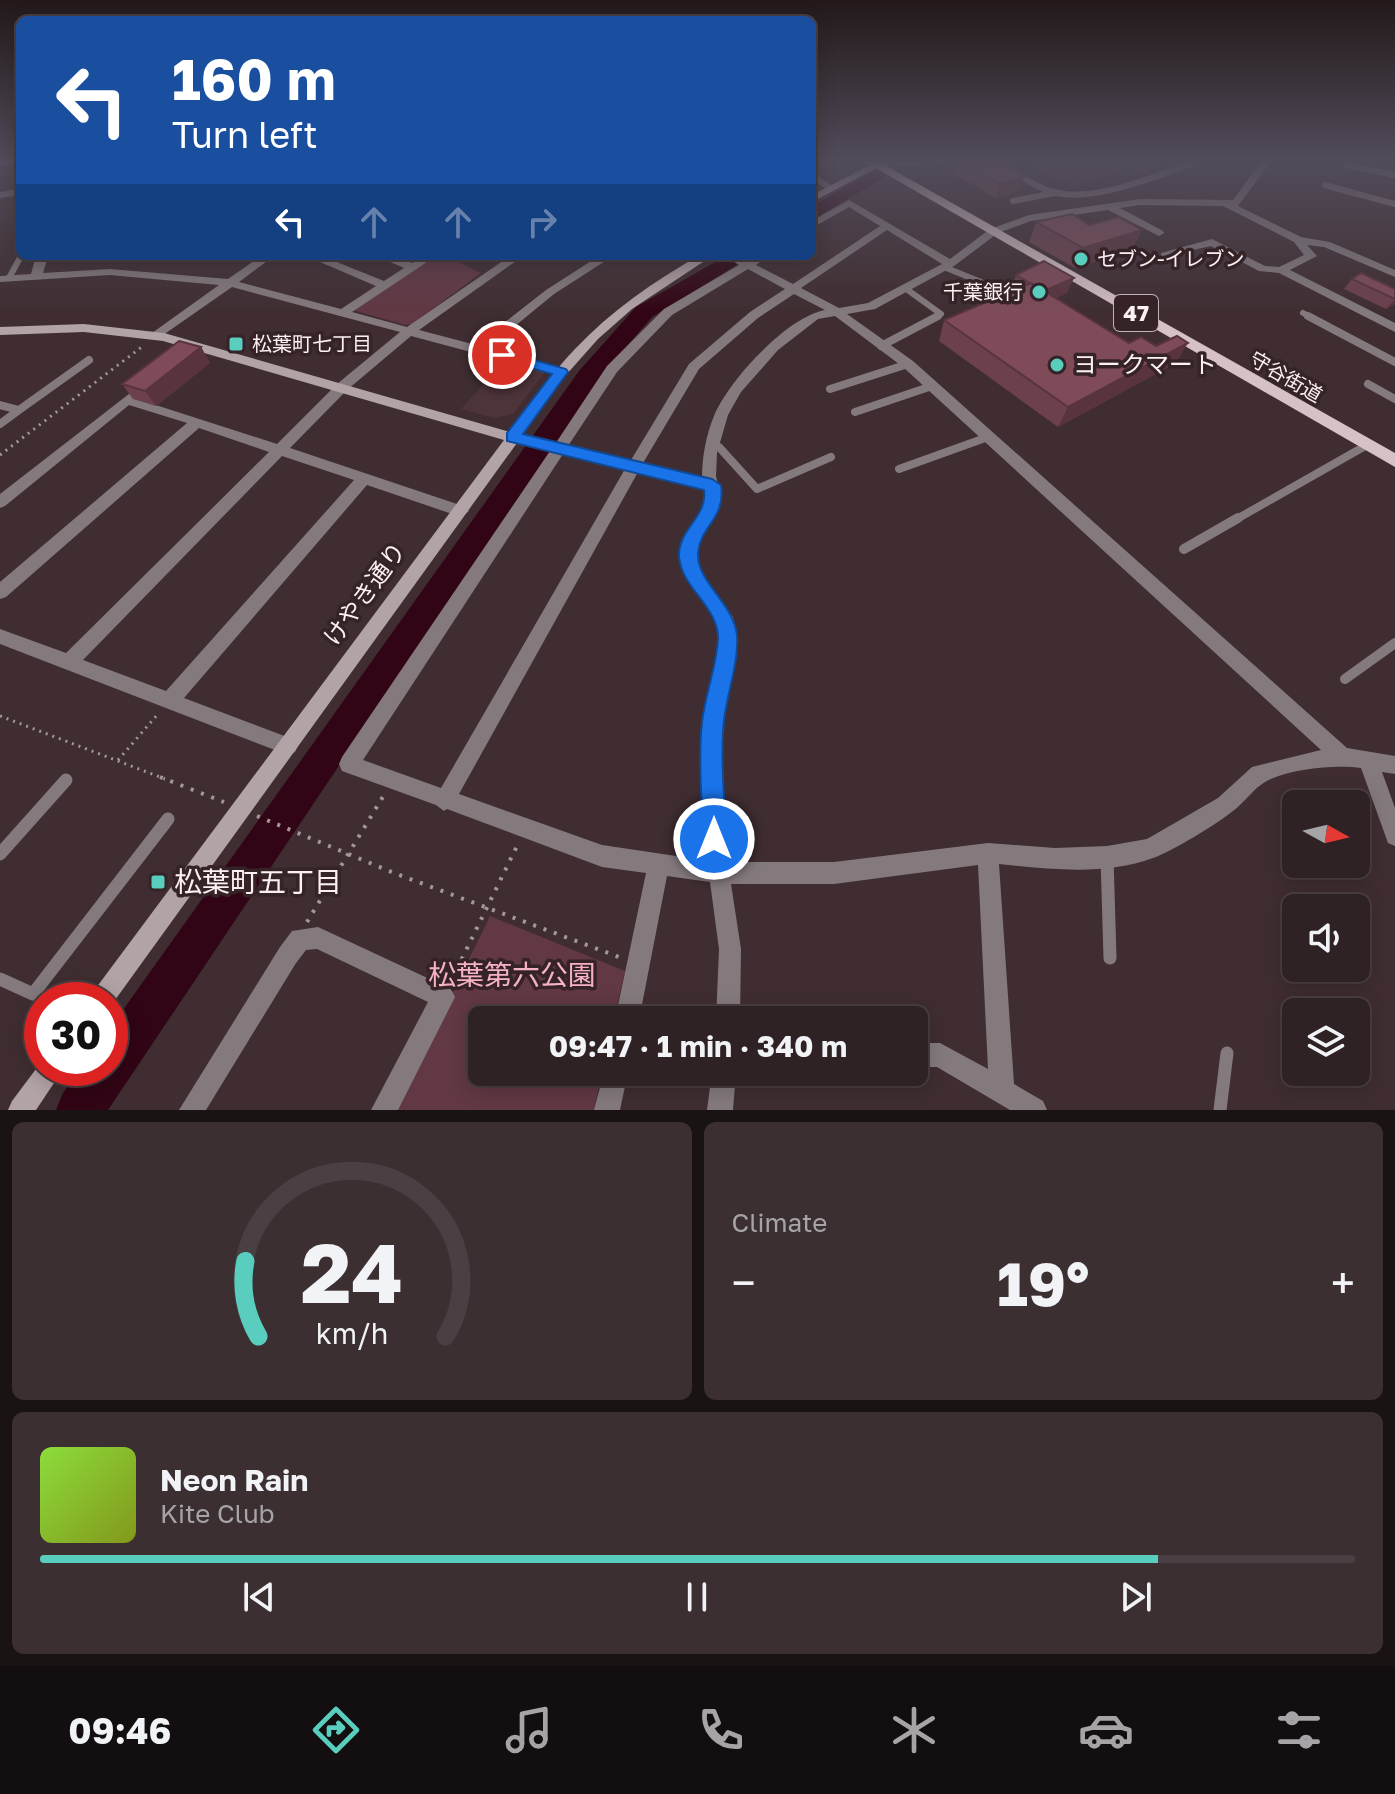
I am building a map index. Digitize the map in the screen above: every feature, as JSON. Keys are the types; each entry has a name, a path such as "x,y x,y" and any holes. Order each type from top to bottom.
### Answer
{"main road":[{"name":"守谷街道","path":"958,211 1395,461"}],"street":[{"path":"816,223 836,211"},
{"path":"863,211 947,265"},
{"path":"728,1006 730,949 719,873 713,859 716,818 711,766 713,723 727,638 724,617 694,575 688,555 693,535 707,519 714,501 709,476 712,446 721,415 746,375 798,326 814,316 871,306 947,265 994,231 1029,218 1077,211"},
{"path":"1118,211 1159,233"},
{"path":"1240,211 1298,240 1326,244 1395,274"},
{"path":"444,801 694,367 754,315 796,290 888,225"},
{"path":"1281,270 1311,256 1298,240"},
{"path":"1165,255 1212,242 1263,269 1281,270 1395,328"},
{"path":"36,276 41,260"},
{"path":"110,272 115,260"},
{"path":"151,340 262,260"},
{"path":"322,260 384,285"},
{"path":"394,260 410,266"},
{"path":"343,313 422,260"},
{"path":"69,662 342,387 409,331 511,260"},
{"path":"479,349 550,292 601,260"},
{"name":"けやき通り","path":"114,982 518,438 561,372 614,315 699,260"},
{"path":"738,260 837,312 908,364 1342,756"},
{"path":"755,260 668,312 612,369 349,764 602,856 719,873 834,873 988,853 1055,859 1107,857 1150,849 1225,805 1259,774 1306,761 1342,756 1395,765"},
{"path":"4,279 110,272 230,283 561,372"},
{"path":"0,331 84,328 151,340 342,387 556,449 712,485"},
{"path":"0,502 161,373"},
{"path":"127,400 461,511"},
{"path":"4,584 197,422"},
{"path":"171,699 364,478"},
{"path":"0,636 288,746"},
{"path":"1368,760 1395,836"},
{"path":"988,853 1002,1092"},
{"path":"632,1006 659,864"},
{"path":"192,1110 300,939 318,938 443,997 384,1110"},
{"path":"928,1055 940,1055 1034,1110"},
{"path":"21,1110 39,1086"},
{"path":"607,1110 613,1086"},
{"path":"720,1110 723,1086"}],"lane":[{"path":"4,279 18,260"},
{"path":"947,265 981,282"},
{"path":"881,346 941,314 905,288"},
{"path":"1303,313 1395,362"},
{"path":"0,424 89,360"},
{"path":"830,389 908,364"},
{"path":"1368,384 1395,399"},
{"path":"855,412 932,386"},
{"path":"0,405 19,410"},
{"path":"899,469 988,437"},
{"path":"1184,549 1367,445"},
{"path":"712,446 719,447 757,489 831,457"},
{"path":"1345,679 1395,643"},
{"path":"0,854 66,780"},
{"path":"0,979 33,994 168,819"},
{"path":"1107,857 1110,958"},
{"path":"1220,1110 1227,1053"}],"path":[{"path":"0,455 151,340"},
{"path":"117,761 171,699"},
{"path":"0,716 304,833 394,873 640,965"},
{"path":"300,939 309,916 392,782"},
{"path":"443,997 525,829"}],"shaded area":[{"path":"504,361 545,372 513,414 494,418 461,409"}],"green space":[{"path":"429,260 454,260 481,273 412,324 405,325 354,309"},
{"name":"松葉第六公園","path":"490,916 625,971 617,1006 468,1006 468,1086 599,1086 594,1110 395,1110"}],"building":[{"path":"1072,214 1089,225 1119,217 1142,230 1083,248 1036,222"},
{"path":"1044,261 1074,278 1044,291 1016,275"},
{"path":"1361,273 1395,289 1395,299 1352,279"},
{"name":"ヨークマート","path":"1031,283 1129,343 1141,337 1156,346 1177,336 1188,343 1068,407 944,320"},
{"path":"179,341 201,347 145,391 122,384"}],"waterway":[{"path":"128,1041 588,376 644,312 734,260"},
{"path":"80,1110 97,1086"}],"place":[{"name":"セブン-イレブン","path":"1081,259"},
{"name":"千葉銀行","path":"1039,292"},
{"name":"松葉町七丁目","path":"236,344"},
{"name":"ヨークマート","path":"1057,365"},
{"name":"松葉町五丁目","path":"158,882"}],"route":[{"path":"502,355 561,372 512,437 712,485 714,501 707,519 693,535 688,555 694,575 710,593 724,617 727,638 713,723 714,839"}]}
